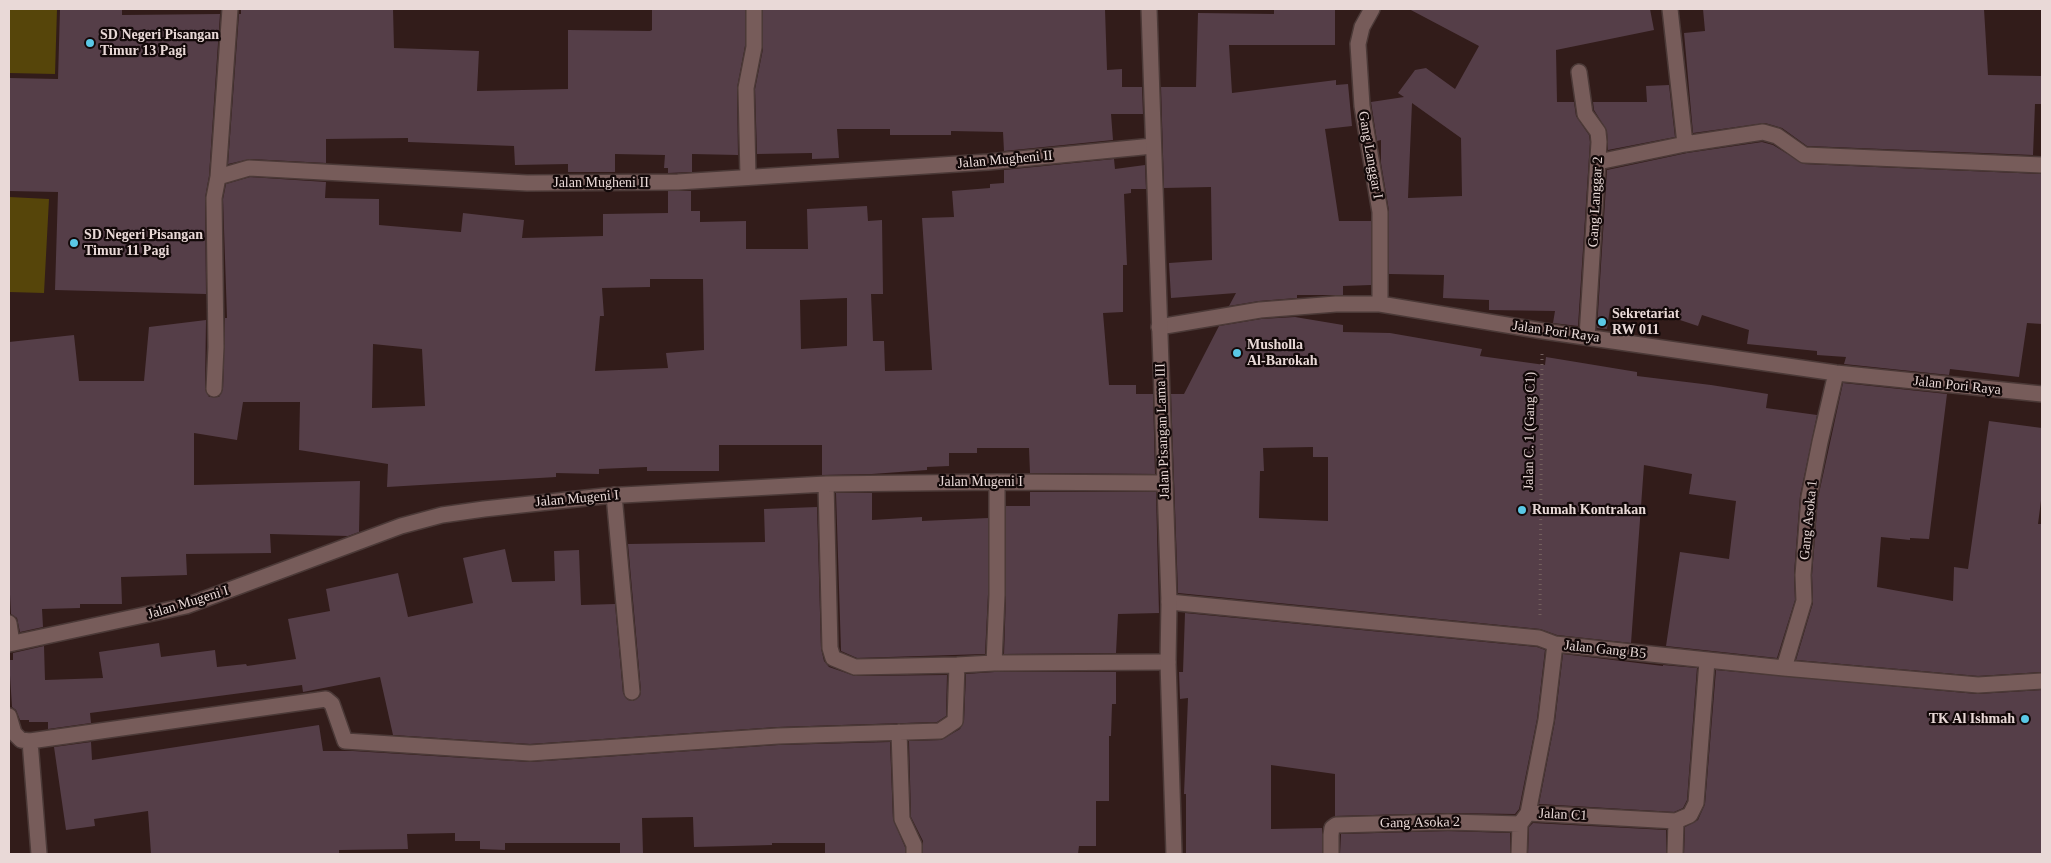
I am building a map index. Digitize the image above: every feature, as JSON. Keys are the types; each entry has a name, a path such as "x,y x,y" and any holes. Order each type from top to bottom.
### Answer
{"street":[{"path":"214,389 216,347 214,198 218,177 230,9"},
{"path":"748,177 746,88 754,47 754,9"},
{"name":"Jalan Pisangan Lama III","path":"1149,9 1166,483 1169,602 1168,662 1174,854"},
{"name":"Gang Langgar I","path":"1372,9 1362,27 1358,44 1362,106 1380,212 1380,304"},
{"path":"1670,9 1685,144"},
{"name":"Gang Langgar 2","path":"1578,72 1585,114 1598,132 1598,162 1587,337"},
{"path":"1598,162 1685,144 1763,132 1777,136 1804,155 2042,165"},
{"name":"Jalan Mugheni II","path":"218,177 249,168 527,183 678,182 988,162 1153,146"},
{"name":"Jalan Pori Raya","path":"1159,326 1260,310 1336,304 1380,304 1587,337 1836,373 2042,394"},
{"name":"Gang Asoka 1","path":"1784,668 1804,601 1803,575 1809,497 1836,373"},
{"path":"994,662 997,595 997,482"},
{"name":"Jalan Mugeni I","path":"10,643 186,606 362,539 400,526 442,515 614,495 826,484 1166,483"},
{"path":"826,484 830,648 833,658 855,666 957,665 994,662 1168,662"},
{"path":"614,495 632,692"},
{"name":"Jalan Gang B5","path":"1169,602 1539,638 1555,644 1784,668 1978,685 2042,681"},
{"path":"9,623 10,643"},
{"name":"Jalan C1","path":"1555,644 1546,720 1524,818 1676,821"},
{"path":"1675,854 1676,821 1690,815 1696,803 1707,660"},
{"path":"9,716 14,733 21,740 30,741 326,699 332,704 345,741 530,753 778,736 940,731 955,721 957,665"},
{"path":"899,732 902,819 914,845 914,854"},
{"path":"30,741 39,854"},
{"path":"1519,854 1524,818"},
{"name":"Gang Asoka 2","path":"1331,854 1332,828 1336,825 1524,818"}],"path":[{"name":"Jalan C. 1 (Gang C1)","path":"1539,638 1542,353"}],"shaded area":[{"path":"9,9 57,9 55,74 9,73"},
{"path":"9,197 49,199 44,293 9,292"}],"building":[{"path":"60,9 122,9 122,15 220,14 209,176 205,198 206,294 55,290 58,192 9,191 9,78 58,79"},
{"path":"241,9 393,9 394,48 479,51 477,91 568,89 568,30 650,31 652,30 652,9 745,9 745,46 737,88 738,155 692,154 692,172 668,173 668,168 664,168 665,155 615,154 615,172 568,172 568,164 515,165 514,146 408,142 408,138 326,139 326,163 250,159 228,164 239,14 241,14"},
{"path":"763,9 1105,9 1107,70 1122,69 1122,87 1142,87 1143,114 1111,114 1113,140 1004,151 1003,132 951,131 951,135 890,135 890,129 837,129 839,158 812,159 812,153 757,154 755,89 763,49"},
{"path":"1274,9 1335,9 1335,45 1229,45 1232,93 1336,80 1336,85 1348,84 1352,126 1325,129 1339,221 1371,221 1371,285 1343,286 1343,295 1297,295 1297,298 1229,306 1236,293 1171,298 1169,263 1212,260 1211,187 1164,188 1161,87 1196,87 1198,13 1274,14"},
{"path":"1409,9 1650,9 1654,30 1556,50 1557,102 1574,102 1576,116 1589,135 1590,142 1578,326 1553,323 1555,311 1489,310 1489,300 1443,298 1444,275 1389,274 1389,211 1381,163 1381,140 1377,141 1371,102 1404,97 1398,93 1415,70 1426,68 1455,89 1479,46","holes":["1412,103 1461,138 1462,196 1408,198"]},
{"path":"1703,9 1984,9 1988,75 2042,76 2042,104 2035,104 2033,155 1807,146 1782,128 1765,123 1693,133 1684,33 1705,31"},
{"path":"1669,85 1675,137 1608,150 1607,131 1594,110 1593,102 1647,102 1646,86"},
{"path":"1762,142 1773,145 1804,164 2042,174 2042,324 2027,323 2019,377 1950,369 1949,375 1844,364 1846,357 1817,355 1817,351 1747,344 1749,330 1702,315 1698,326 1668,316 1610,308 1607,329 1597,328 1607,170 1687,153"},
{"path":"1114,159 1115,169 1145,165 1146,189 1131,189 1131,193 1124,194 1127,265 1123,265 1123,312 1103,313 1109,385 1136,385 1136,394 1153,394 1155,474 1030,473 1029,448 977,448 977,453 949,453 949,466 927,467 927,470 822,475 822,445 719,445 719,471 647,471 647,467 599,469 599,474 556,473 556,477 387,487 388,464 299,450 300,402 243,402 237,440 194,433 194,485 360,481 359,532 348,536 270,534 271,553 186,554 187,575 121,577 122,604 80,604 80,608 42,609 43,627 20,632 17,618 11,614 9,575 9,342 74,335 79,381 144,381 149,327 206,320 205,389 209,397 219,397 223,389 225,318 227,318 223,199 226,184 250,177 326,182 325,198 379,199 379,225 461,232 463,213 524,220 522,238 603,236 603,214 668,213 668,191 691,191 691,211 700,211 700,222 746,221 746,249 808,249 807,209 867,206 868,221 882,220 883,294 871,294 873,341 884,341 885,371 932,370 922,218 954,217 952,191 990,188 990,184 1004,183 1004,170","holes":["650,279 703,279 704,350 666,353 668,368 595,371 600,316 604,316 602,288 650,287","847,298 847,346 801,349 800,300","373,344 422,349 425,406 372,408"]},
{"path":"1295,317 1343,325 1343,332 1390,333 1482,349 1480,356 1545,365 1546,357 1637,372 1637,376 1768,394 1766,408 1817,415 1800,496 1794,574 1795,600 1777,658 1666,646 1680,552 1729,559 1736,501 1689,494 1692,474 1644,465 1631,643 1557,635 1540,629 1178,593 1171,394 1184,394 1219,326 1261,319","holes":["1313,447 1313,457 1328,457 1328,521 1259,518 1260,471 1264,471 1263,448"]},
{"path":"1843,383 1947,394 1929,539 1910,538 1910,540 1881,537 1877,587 1953,601 1954,567 1968,569 1989,421 2042,428 2042,493 2038,524 2042,524 2042,672 1978,676 1796,660 1813,603 1812,575 1818,498"},
{"path":"1030,492 1156,492 1159,613 1118,614 1116,653 1004,654 1006,506 1030,506"},
{"path":"836,493 872,493 872,520 922,517 922,521 988,518 988,595 985,654 857,658 841,651"},
{"path":"817,507 821,648 824,661 829,667 855,676 947,675 946,716 937,722 778,727 530,744 393,735 380,677 303,692 302,685 90,713 91,723 48,729 48,722 20,720 16,710 12,707 9,660 13,660 13,653 44,646 45,680 103,678 99,652 159,643 161,657 215,650 217,667 246,664 247,666 296,659 288,619 330,611 326,589 398,573 408,617 473,603 463,558 505,549 512,582 555,581 554,551 579,550 581,605 615,604 623,693 628,700 633,701 640,696 641,691 628,544 765,542 764,509"},
{"path":"1185,613 1537,647 1545,650 1537,719 1519,809 1515,814 1448,813 1335,816 1335,774 1271,765 1271,829 1322,828 1322,854 1186,854 1186,794 1184,794 1188,698 1180,699 1179,672 1183,672"},
{"path":"1563,654 1663,666 1697,668 1687,800 1683,808 1674,812 1539,804 1555,721"},
{"path":"1716,670 1977,694 2042,690 2042,854 1684,854 1685,827 1698,820 1705,804"},
{"path":"994,672 1116,672 1116,704 1112,704 1111,736 1109,736 1109,801 1096,801 1096,846 1079,846 1078,854 923,854 923,841 911,817 909,741 941,740 960,729 964,721 966,674"},
{"path":"319,725 323,751 353,751 530,762 778,745 890,742 893,819 905,847 905,854 825,854 825,843 772,843 772,845 694,847 693,817 642,818 643,853 622,854 620,854 620,843 505,843 505,850 480,849 480,841 455,841 455,833 407,834 408,849 339,850 339,854 151,854 148,811 94,819 95,826 66,830 54,747 91,742 92,760"},
{"path":"1533,823 1666,830 1666,854 1528,854 1529,827"},
{"path":"1448,831 1510,833 1510,854 1340,854 1341,834"}],"place":[{"name":"SD Negeri Pisangan Timur 13 Pagi","path":"90,43"},
{"name":"SD Negeri Pisangan Timur 11 Pagi","path":"74,243"},
{"name":"Sekretariat RW 011","path":"1602,322"},
{"name":"Musholla Al-Barokah","path":"1237,353"},
{"name":"Rumah Kontrakan","path":"1522,510"},
{"name":"TK Al Ishmah","path":"2025,719"}]}
